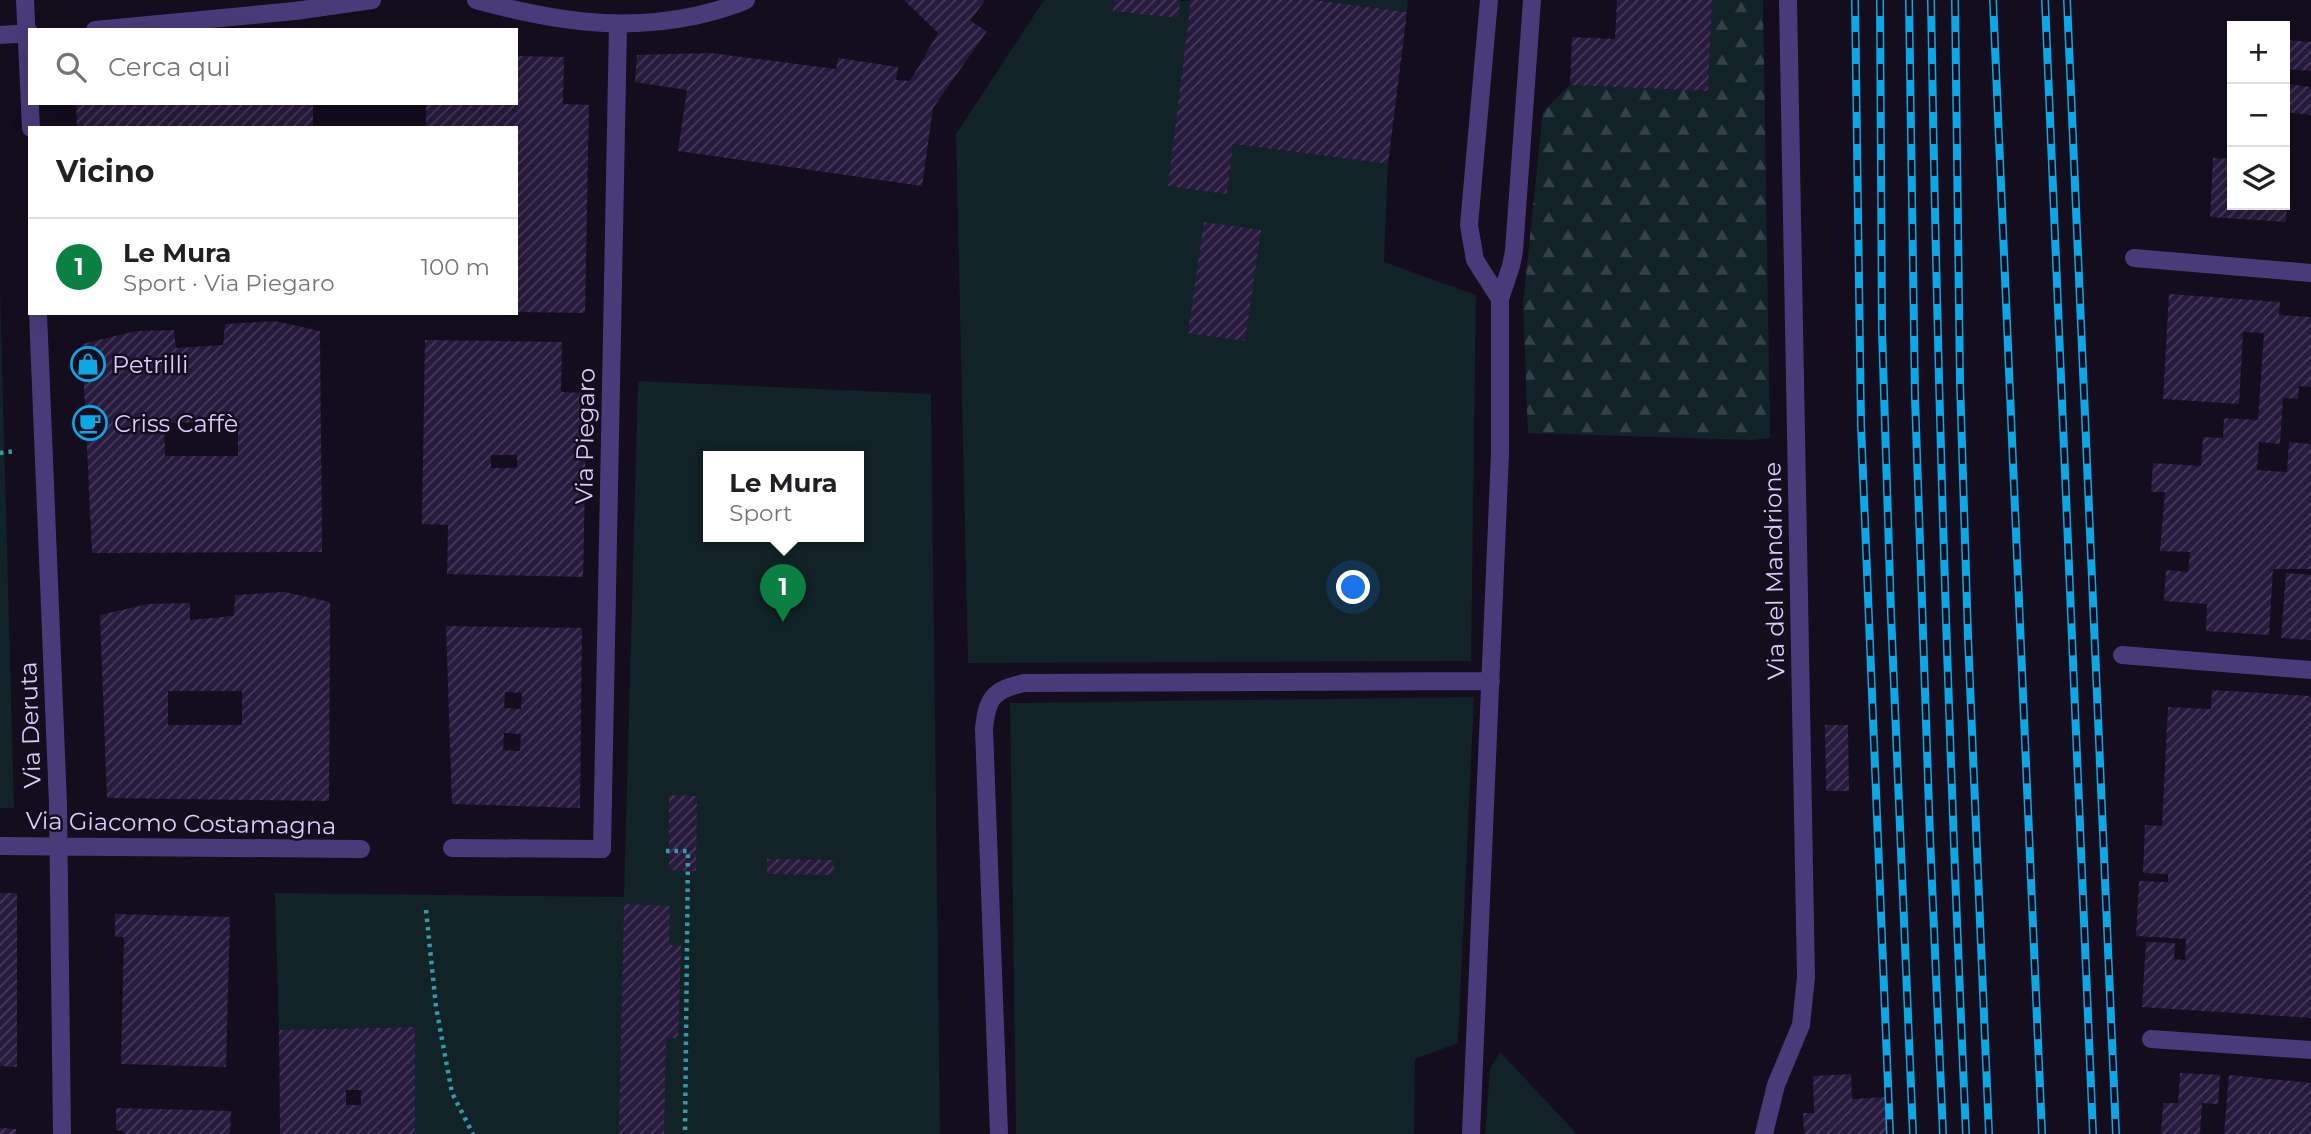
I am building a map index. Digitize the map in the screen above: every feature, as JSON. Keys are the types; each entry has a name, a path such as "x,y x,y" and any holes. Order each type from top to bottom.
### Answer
{"street":[{"path":"25,0 28,65"},
{"path":"116,28 296,11 372,0"},
{"path":"476,0 566,19 618,25 677,19 746,0"},
{"path":"1489,0 1469,225 1475,260 1500,299"},
{"path":"1471,1134 1501,422 1500,299 1514,251 1532,0"},
{"name":"Via del Mandrione","path":"1764,1134 1776,1085 1801,1025 1806,977 1788,0"},
{"name":"Via Piegaro","path":"452,848 601,849 618,25"},
{"path":"0,35 27,33"},
{"path":"29,105 30,126"},
{"path":"2134,258 2311,273"},
{"name":"Via Deruta","path":"38,315 59,846 62,1134"},
{"path":"2122,654 2311,670"},
{"path":"999,1134 984,729 986,709 993,695 1007,687 1024,683 1491,681"},
{"name":"Via Giacomo Costamagna","path":"0,846 361,849"},
{"path":"2151,1039 2311,1050"}],"path":[{"path":"666,851 688,851 685,1134"},
{"path":"426,910 436,1007 452,1093 473,1134"}],"green space":[{"path":"1044,0 1114,0 1113,11 1191,0 1227,193 1233,144 1388,164 1384,262 1476,295 1471,661 968,663 956,134"},
{"path":"1314,0 1408,0 1407,12"},
{"path":"1712,0 1763,0 1770,438 1752,440 1528,433 1523,304 1543,111 1570,85 1708,91"},
{"path":"0,288 14,808 0,808"},
{"path":"638,381 931,394 940,1134 415,1134 415,1027 279,1030 275,893 624,897"},
{"path":"1474,697 1458,1043 1415,1059 1414,1134 1016,1134 1010,703"},
{"path":"1500,1052 1577,1134 1485,1134 1490,1069"}],"building":[{"path":"904,0 985,0 970,21 987,31 933,108 922,186 678,151 687,90 635,82 637,55 710,53 836,69 838,58 898,67 896,80 910,81 938,33"},
{"path":"1114,0 1180,0 1178,18 1113,11"},
{"path":"1191,0 1314,0 1407,12 1388,164 1233,144 1227,194 1168,186"},
{"path":"1617,0 1712,0 1708,91 1570,85 1572,37 1615,39"},
{"path":"2290,40 2311,42 2311,71 2290,69"},
{"path":"518,56 564,57 563,104 589,105 585,313 518,312 518,126 426,126 426,105 518,105"},
{"path":"2290,85 2311,87 2311,115 2290,113"},
{"path":"76,105 313,105 313,126 77,126"},
{"path":"2213,158 2227,159 2227,210 2287,210 2286,222 2210,217"},
{"path":"1204,222 1261,230 1245,341 1188,333"},
{"path":"2169,294 2280,302 2279,315 2311,317 2311,387 2299,386 2298,399 2283,398 2280,444 2259,442 2257,470 2287,472 2289,442 2311,444 2311,569 2273,569 2269,635 2206,631 2207,604 2164,601 2166,570 2188,572 2190,552 2160,551 2165,492 2151,492 2153,463 2201,466 2203,437 2223,438 2224,418 2258,420 2264,333 2243,332 2239,404 2163,399"},
{"path":"275,321 320,331 322,552 92,553 82,344 136,331 174,330 176,348 223,345 225,324","holes":["238,422 238,456 165,456 164,423"]},
{"path":"425,340 562,342 561,392 587,393 583,577 447,574 448,525 422,524","holes":["491,455 517,455 517,468 491,468"]},
{"path":"2286,573 2311,575 2311,640 2281,638"},
{"path":"285,592 330,602 329,801 107,798 100,615 148,604 190,603 190,620 234,616 235,595","holes":["168,691 242,691 242,725 168,725"]},
{"path":"446,626 582,628 580,808 452,804","holes":["505,692 522,693 521,709 504,708","504,733 521,734 520,751 503,750"]},
{"path":"2212,690 2311,696 2311,1018 2142,1007 2146,942 2175,943 2174,959 2185,960 2186,939 2136,936 2139,881 2168,882 2168,874 2143,873 2145,825 2162,826 2168,707 2211,709"},
{"path":"1825,725 1848,725 1849,791 1826,791"},
{"path":"669,795 697,796 696,871 669,870"},
{"path":"767,859 834,860 834,875 767,874"},
{"path":"0,893 17,893 17,1067 0,1066"},
{"path":"624,904 670,906 669,945 681,945 678,1038 666,1038 664,1134 619,1134"},
{"path":"115,914 230,917 226,1067 121,1064 124,937 115,937"},
{"path":"415,1027 415,1134 280,1134 279,1030","holes":["346,1090 361,1090 361,1105 346,1105"]},
{"path":"2180,1073 2220,1075 2218,1104 2202,1103 2200,1134 2161,1134 2163,1103 2178,1103"},
{"path":"1851,1074 1852,1099 1885,1097 1888,1134 1804,1134 1803,1113 1814,1113 1813,1076"},
{"path":"2229,1075 2311,1083 2311,1134 2224,1134"},
{"path":"116,1108 231,1111 230,1134 124,1134 124,1131 116,1130"},
{"path":"0,1128 16,1129 16,1134 0,1134"}],"railway":[{"path":"1855,0 1861,425 1890,1134"},
{"path":"1880,0 1882,330 1913,1134"},
{"path":"1909,0 1915,397 1943,1134"},
{"path":"1931,0 1944,567 1966,1134"},
{"path":"1955,0 1960,382 1989,1134"},
{"path":"1993,0 2042,1134"},
{"path":"2045,0 2093,1134"},
{"path":"2067,0 2116,1134"}],"place":[{"name":"Petrilli","path":"88,364"},
{"name":"Criss Caffè","path":"90,423"},
{"name":"Le Mura","path":"783,622"}]}
